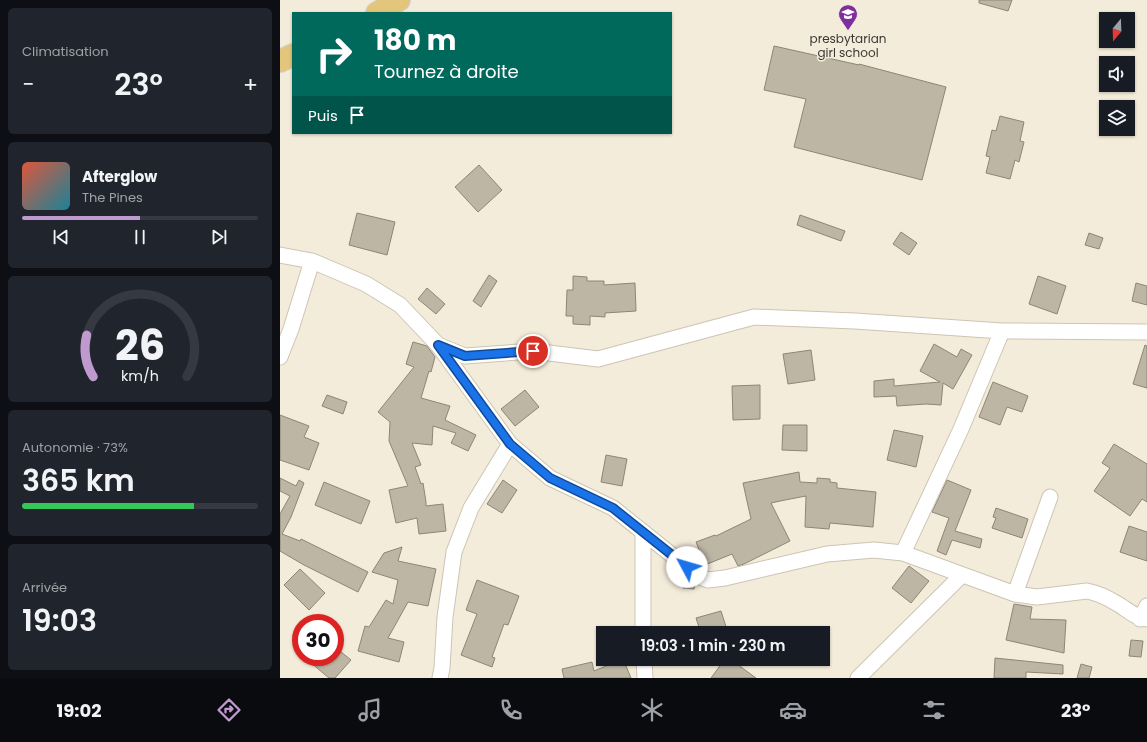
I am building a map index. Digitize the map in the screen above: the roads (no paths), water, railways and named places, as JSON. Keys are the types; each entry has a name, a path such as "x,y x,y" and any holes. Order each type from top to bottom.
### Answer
{"highway":[{"path":"379,12 399,0"},
{"path":"280,61 292,55"}],"street":[{"path":"280,255 312,261 366,284 400,305 438,345 510,444 550,478 613,508 698,576 708,580 725,578 826,554 874,550 903,553 1015,594 1037,597 1074,592 1094,592 1145,615"},
{"path":"280,357 291,329 312,261"},
{"path":"438,345 465,356 533,351 598,359 754,316 1002,331 1147,332"},
{"path":"903,553 961,429 1002,331"},
{"path":"444,676 445,617 454,552 471,508 510,444"},
{"path":"1015,594 1050,497"},
{"path":"643,533 643,626"},
{"path":"858,678 962,575"},
{"path":"644,666 645,678"}],"place":[{"name":"presbytarian girl school","path":"848,31"}]}
